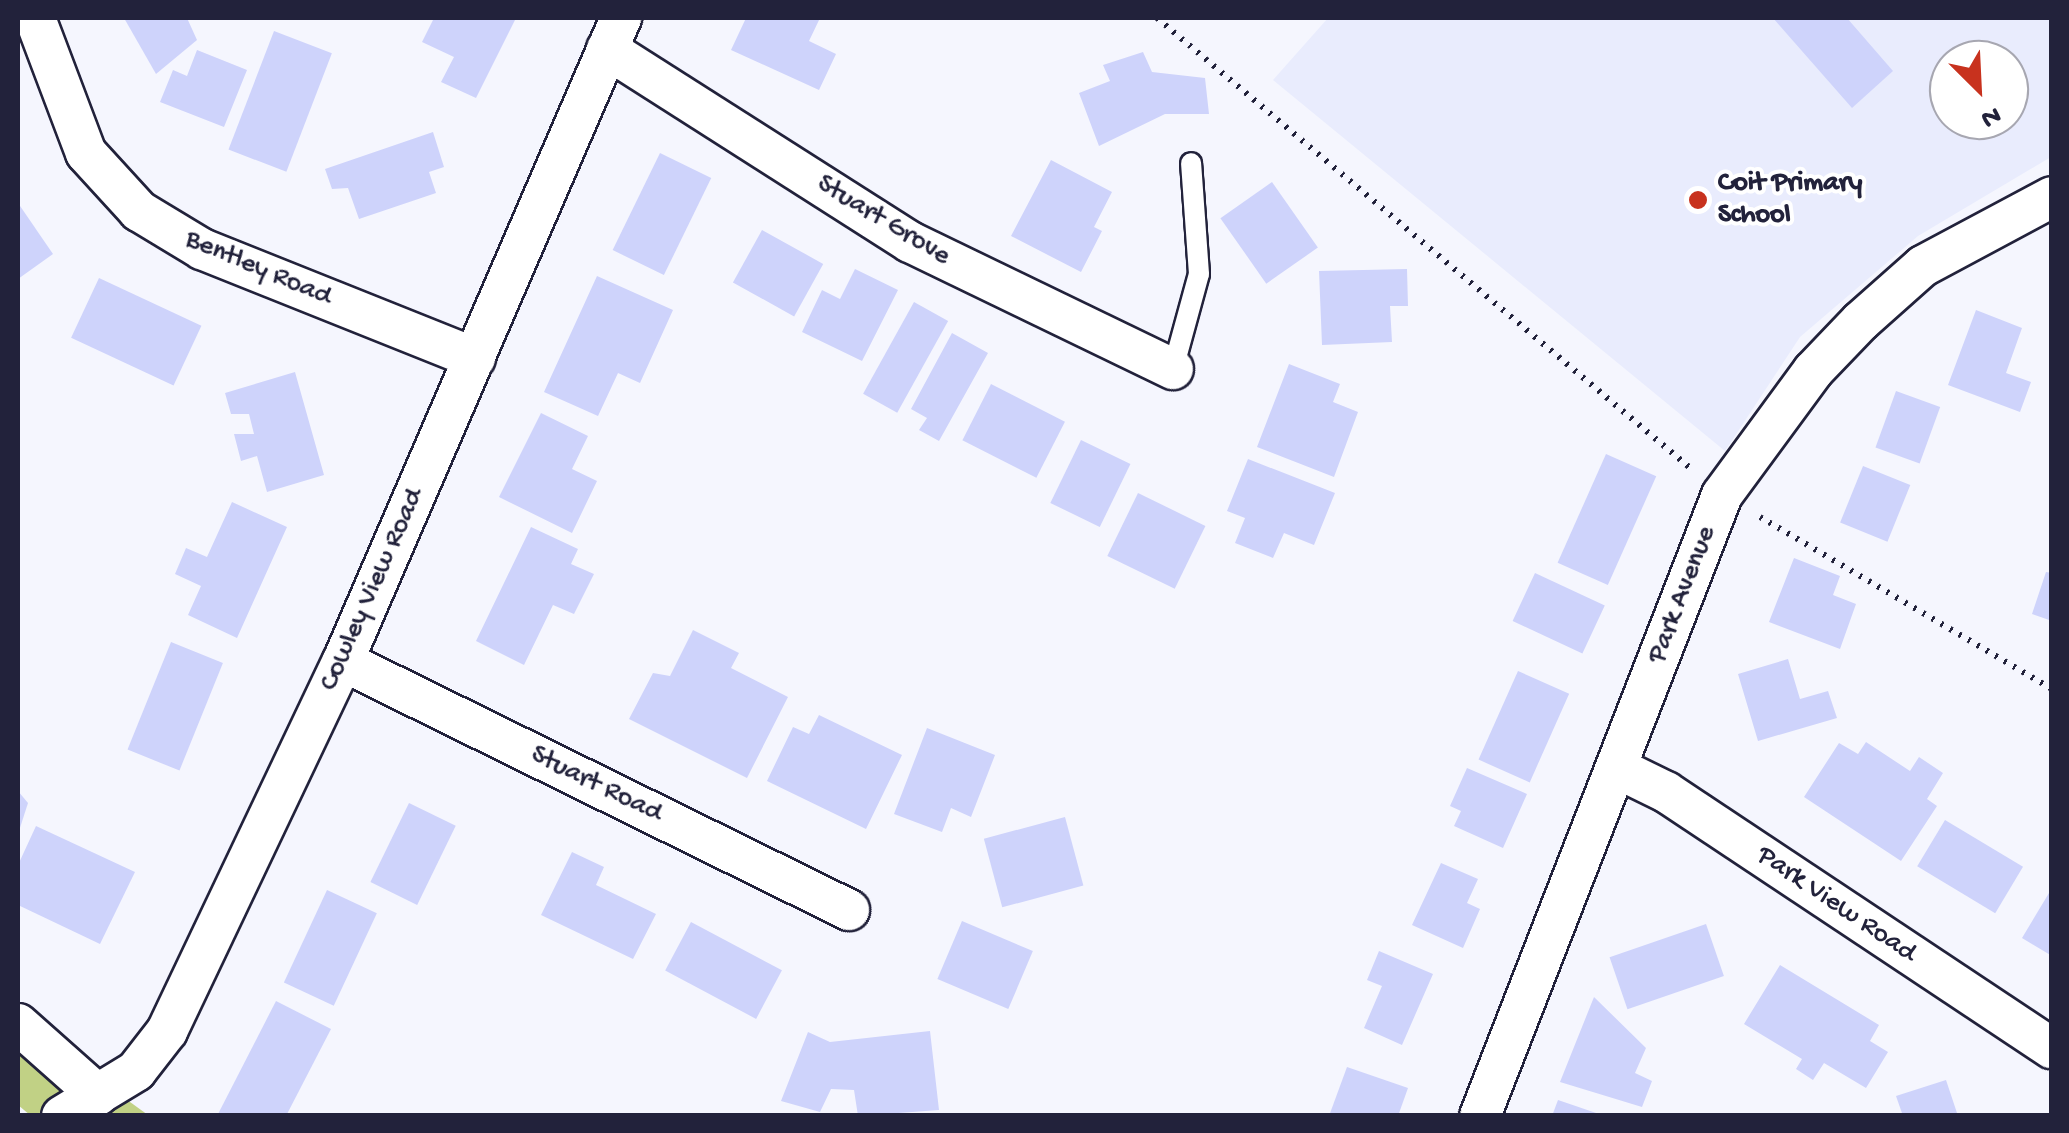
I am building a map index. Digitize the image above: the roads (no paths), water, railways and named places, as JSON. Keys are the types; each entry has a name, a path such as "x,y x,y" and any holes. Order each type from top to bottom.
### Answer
{"street":[{"name":"Bentley Road","path":"35,18 86,153 139,211 202,249 476,358"},
{"name":"Cowley View Road","path":"62,1116 136,1071 168,1030 344,661 614,33"},
{"name":"Stuart Grove","path":"614,33 910,242 1173,369"},
{"name":"Park Avenue","path":"1480,1116 1722,495 1776,416 1861,321 1923,266 2052,198"},
{"name":"Stuart Road","path":"344,661 849,910"},
{"name":"Park View Road","path":"1617,768 1666,792 2052,1048"},
{"path":"18,1024 98,1096"}],"lane":[{"path":"1173,369 1199,274 1191,162"}],"place":[{"name":"Coit Primary School","path":"1698,200"}]}
